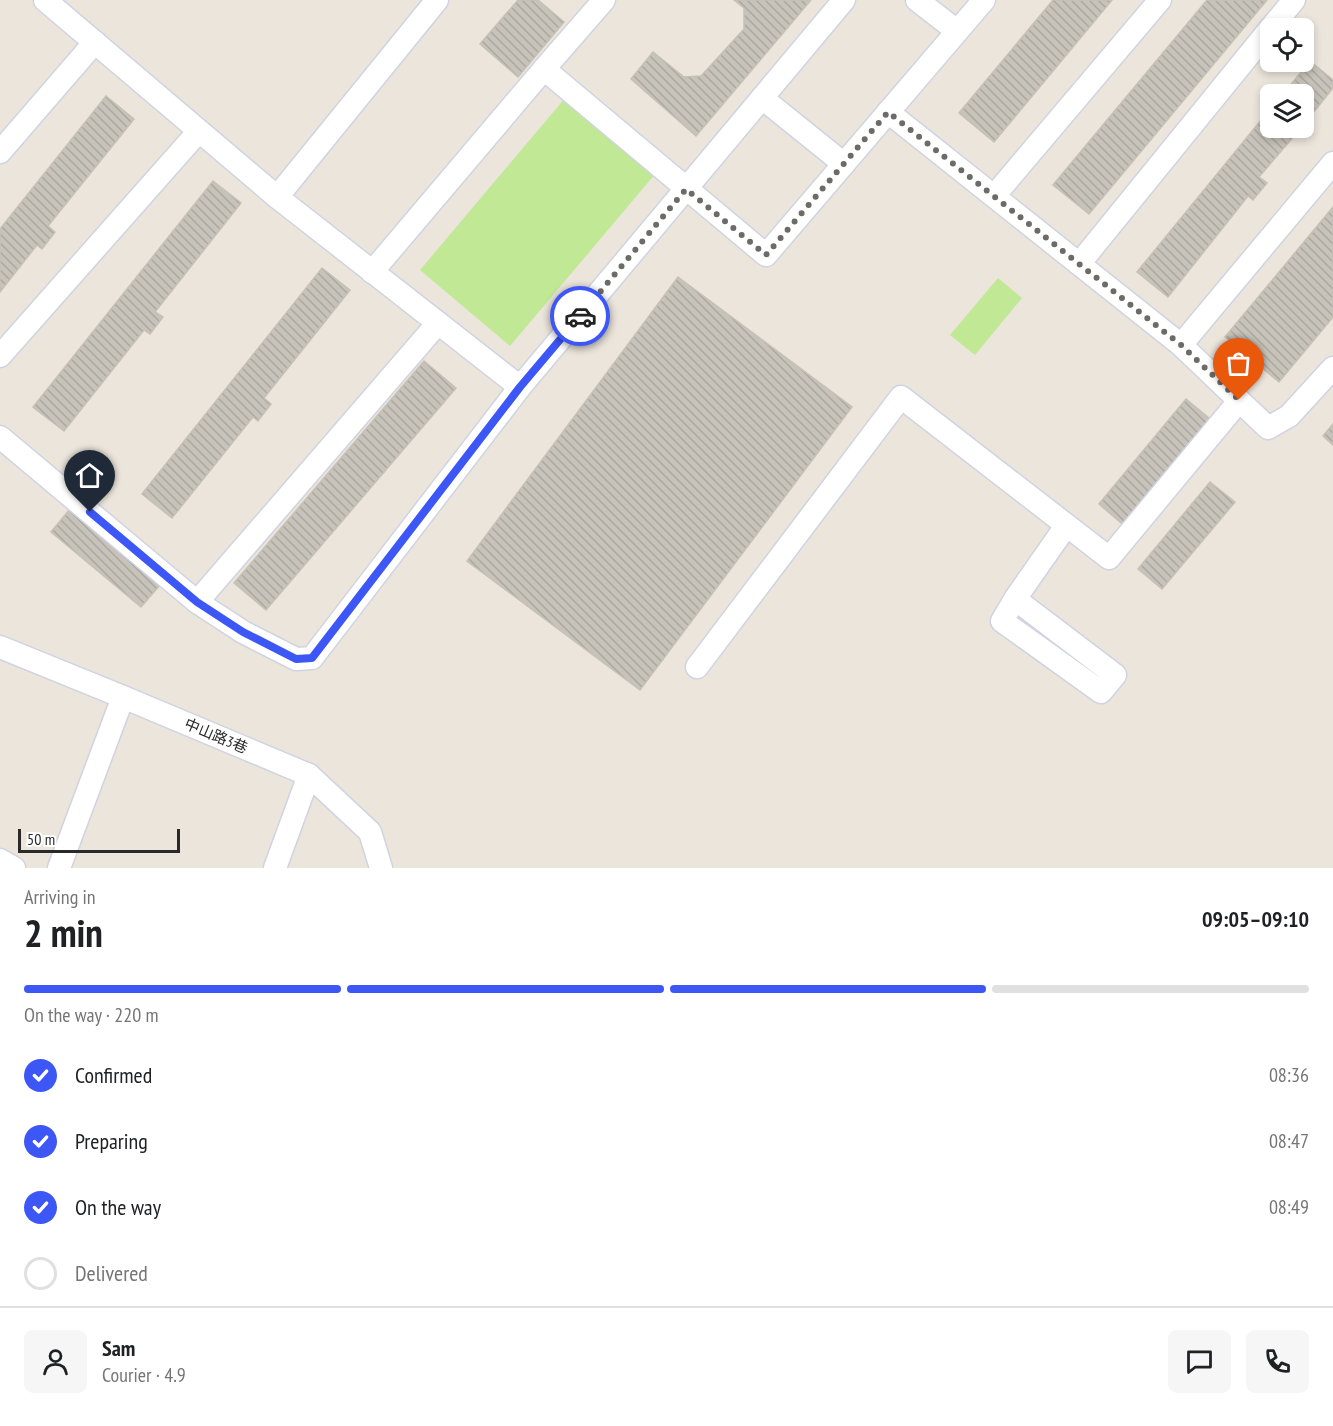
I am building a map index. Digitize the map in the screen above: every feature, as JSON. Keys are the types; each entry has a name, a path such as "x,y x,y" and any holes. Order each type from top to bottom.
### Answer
{"lane":[{"path":"45,0 277,197 520,387"},
{"path":"277,197 437,0"},
{"path":"372,272 604,0"},
{"path":"0,437 197,602 243,632 296,659 312,658 520,387 844,0"},
{"path":"917,0 957,31"},
{"path":"544,69 766,255 984,0"},
{"path":"994,196 1160,0"},
{"path":"1280,18 1294,0"},
{"path":"0,152 95,42"},
{"path":"1079,264 1260,42"},
{"path":"762,98 844,164"},
{"path":"888,112 1181,345 1268,428 1289,416 1333,368"},
{"path":"0,356 199,131"},
{"path":"1181,345 1333,163"},
{"path":"197,602 438,323"},
{"path":"697,667 901,397 1109,558 1239,400"},
{"path":"1015,599 1115,675 1101,692 1002,621 1015,599 1066,526"},
{"path":"1060,662 1073,642"},
{"name":"中山路3巷","path":"0,647 309,775 370,832 381,868"},
{"path":"59,868 123,697"},
{"path":"275,868 309,775"},
{"path":"0,860 14,868"}],"green space":[{"path":"566,97 656,173 510,346 420,270"},
{"path":"998,278 1022,298 975,355 950,335"}],"building":[{"path":"518,0 538,0 564,22 518,77 480,44"},
{"path":"734,0 811,0 696,136 631,79 653,52 684,77 701,76 744,29 744,8"},
{"path":"1053,0 1112,0 994,142 959,113"},
{"path":"1207,0 1267,0 1089,214 1053,185"},
{"path":"1314,64 1333,80 1333,88 1314,112 1314,84 1291,84 1301,72 1314,72"},
{"path":"106,96 134,119 48,226 55,232 42,249 37,245 0,292 0,229"},
{"path":"1260,121 1260,138 1292,138 1259,177 1267,183 1253,200 1248,196 1168,297 1137,272"},
{"path":"213,181 241,203 155,312 163,317 150,334 144,330 64,431 33,407"},
{"path":"1333,207 1333,317 1279,382 1225,337"},
{"path":"322,268 350,290 264,398 271,404 258,421 253,417 172,518 142,494"},
{"path":"678,277 852,407 640,690 467,561"},
{"path":"424,361 456,388 266,610 234,583"},
{"path":"1186,399 1215,423 1127,528 1099,504"},
{"path":"1333,424 1333,445 1323,436"},
{"path":"1210,482 1235,502 1162,589 1138,569"},
{"path":"70,509 160,585 141,607 51,532"}],"way so far":[{"path":"580,316 686,189 766,255 888,112 1181,345 1239,400"}],"route":[{"path":"90,512 197,602 243,632 296,659 312,658 520,387 580,316"}]}
